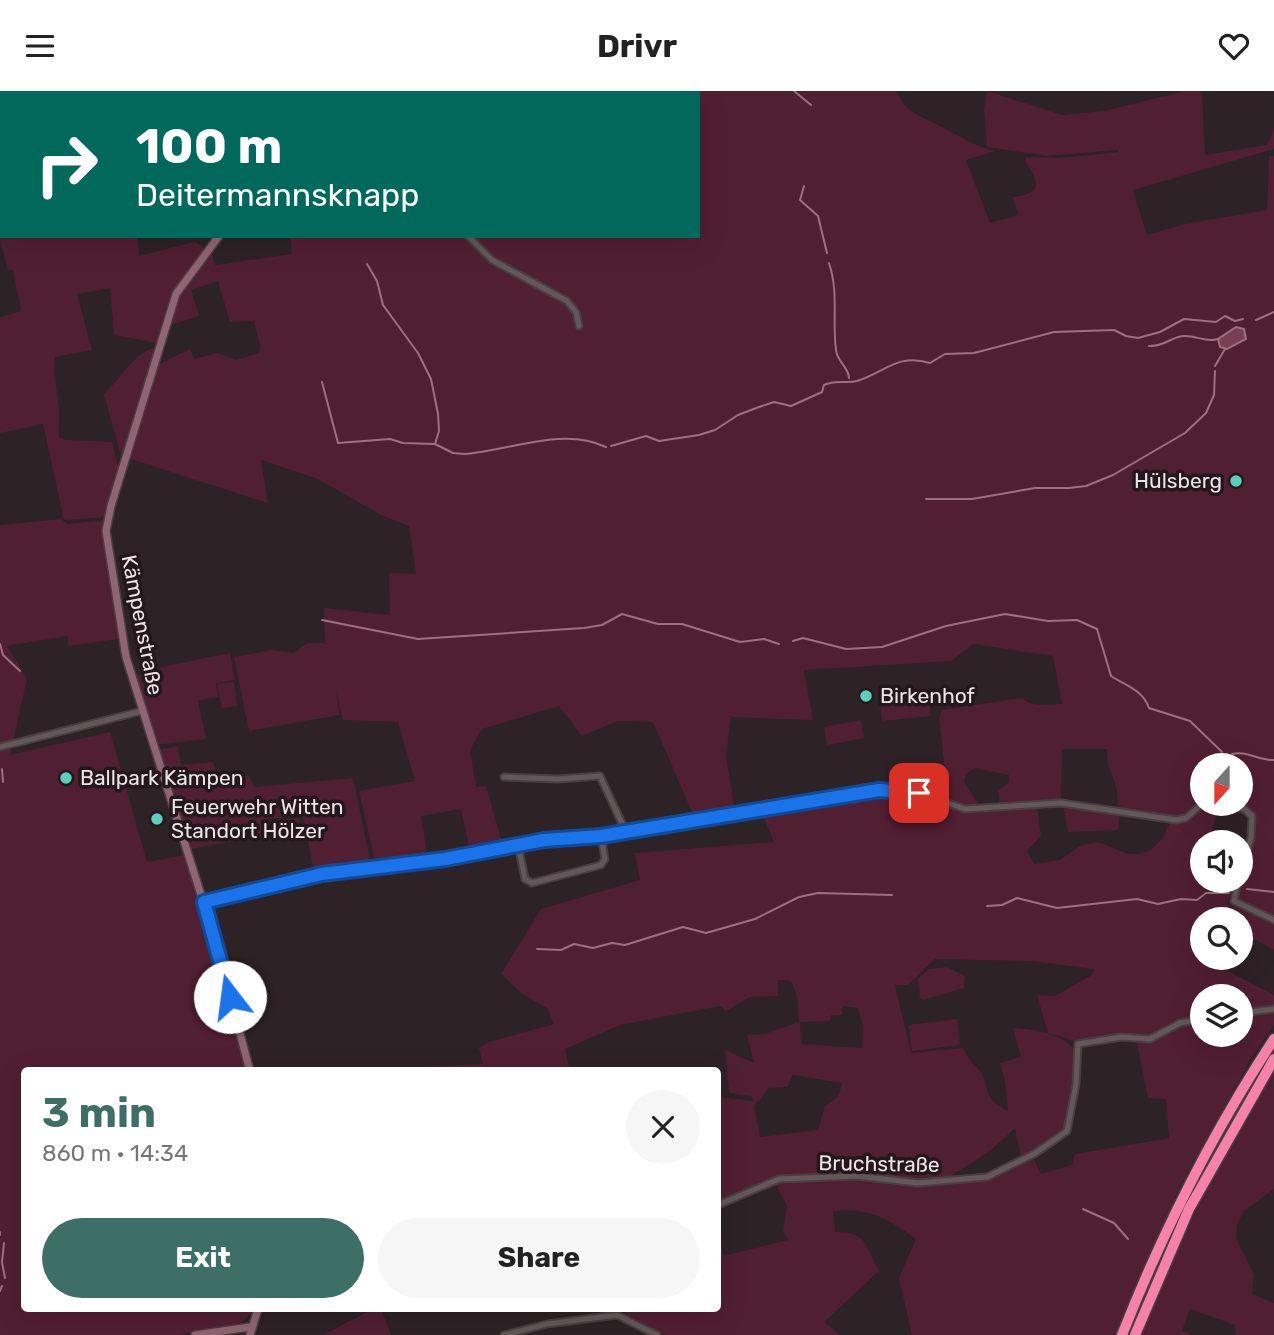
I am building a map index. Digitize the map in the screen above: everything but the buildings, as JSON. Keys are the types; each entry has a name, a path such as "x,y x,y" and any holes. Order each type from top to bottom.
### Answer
{"highway":[{"path":"1135,1335 1189,1209 1269,1060 1274,1039"},
{"path":"1122,1335 1153,1261 1198,1167 1269,1060"}],"street":[{"name":"Kämpenstraße","path":"218,238 176,294 106,524 126,657 204,902 249,1067"},
{"path":"470,238 492,260 567,301 576,311 579,326"},
{"path":"0,747 142,712"},
{"path":"504,777 558,779 600,776 626,832"},
{"path":"204,902 322,874 445,859 518,845 601,836 879,790 919,793 965,809 1061,803 1175,820 1190,814"},
{"path":"518,845 526,879 532,883 601,865 605,859 601,836"},
{"path":"1236,893 1234,901 1274,920"},
{"path":"1253,1012 1274,1009"},
{"name":"Bruchstraße","path":"721,1204 779,1179 857,1176 918,1183 986,1177 1034,1154 1067,1131 1076,1084 1078,1044 1121,1037 1150,1039 1180,1023 1190,1021"},
{"path":"195,1335 250,1331 257,1312"},
{"path":"504,1335 547,1324 617,1315 657,1335"}],"shaded area":[{"path":"700,91 897,91 913,113 995,151 966,160 990,223 1019,215 1012,197 1034,190 1036,181 1025,161 1026,157 1060,158 1119,152 1047,156 987,147 984,109 987,91 1062,115 1105,111 1185,91 1202,91 1205,155 1267,145 1274,129 1274,149 1133,190 1147,235 1185,224 1267,210 1269,156 1274,156 1274,916 1241,904 1236,899 1238,893 1253,893 1253,836 1256,825 1252,816 1253,753 1190,753 1190,810 1179,817 1117,809 1117,791 1107,749 1062,749 1061,801 1000,807 998,791 1009,782 1009,775 975,768 966,774 964,782 981,808 949,803 939,719 942,710 1022,698 1036,704 1062,704 1053,656 973,644 951,661 804,670 813,720 731,717 726,756 735,812 695,819 653,722 618,721 582,736 559,706 482,729 470,750 476,787 486,786 503,846 470,852 461,809 421,816 428,859 376,865 359,791 415,781 398,722 343,720 336,690 340,715 249,731 234,657 272,650 294,653 307,643 325,643 324,608 390,615 389,573 416,574 409,526 381,515 318,479 261,460 268,503 131,459 159,364 190,349 194,359 217,353 236,360 259,353 260,345 254,321 230,322 218,281 191,290 199,316 170,325 183,286 211,251 215,265 292,254 290,238 700,238"},
{"path":"137,238 139,256 194,242 205,248 175,291 157,343 114,335 110,288 77,294 92,350 55,357 59,437 66,440 112,442 119,472 105,517 64,520 43,424 0,433 0,317 21,311 13,270 8,270 0,239"},
{"path":"1236,327 1244,329 1246,339 1227,349 1220,347 1218,339"},
{"path":"158,347 122,460 104,394 135,359"},
{"path":"61,519 67,524 105,520 120,639 68,646 68,636 7,646 27,679 10,755 110,732 147,862 185,855 190,866 247,1067 21,1067 21,1312 252,1312 241,1323 178,1335 0,1335 0,525"},
{"path":"230,653 235,680 216,683 218,697 198,700 206,739 155,745 133,677 166,666"},
{"path":"234,682 237,706 222,708 217,684"},
{"path":"928,688 931,716 882,721 879,694"},
{"path":"861,720 864,738 827,745 824,727"},
{"path":"178,746 181,765 213,762 219,780 249,776 254,787 353,778 371,864 314,873 303,815 261,820 263,836 190,849 157,750"},
{"path":"879,792 919,795 968,812 1037,807 1041,836 1027,851 1034,864 1060,860 1080,846 1098,842 1128,854 1139,854 1151,850 1163,838 1171,821 1183,822 1190,816 1215,816 1212,830 1190,830 1190,893 1230,893 1227,905 1234,907 1190,907 1190,970 1226,970 1253,984 1190,984 1190,1047 1253,1047 1253,984 1274,995 1274,1025 1251,1059 1179,1189 1115,1335 912,1335 899,1278 916,1239 878,1216 846,1210 833,1211 835,1232 860,1237 868,1247 879,1271 824,1322 840,1335 667,1335 631,1319 625,1312 721,1312 721,1245 724,1256 788,1240 783,1231 787,1206 775,1183 863,1177 926,1185 984,1180 1033,1157 1041,1174 1072,1165 1075,1154 1169,1138 1166,1099 1148,1098 1135,1034 1078,1042 1048,1033 1037,995 1055,996 1092,975 1094,969 1030,961 935,959 908,985 895,985 911,1053 963,1048 983,1075 993,1101 1008,1111 1000,1063 1021,1057 1013,1028 1056,1036 1075,1051 1067,1128 1021,1158 1015,1128 990,1151 946,1179 920,1181 856,1174 777,1178 721,1201 721,1097 754,1101 751,1096 729,1093 725,1050 754,1063 747,1035 765,1034 799,1022 797,997 791,981 778,980 778,996 750,997 726,1011 720,1006 620,1025 565,1049 569,1067 417,1067 483,1064 479,1048 489,1042 554,1024 547,1008 521,993 501,974 541,909 640,880 635,853 774,842 761,811","holes":["843,1006 858,1008 863,1026 862,1048 801,1044 800,1022 830,1021 831,1015 842,1015","793,1075 842,1083 837,1097 825,1106 818,1130 760,1137 754,1106 769,1088 787,1087"]},
{"path":"1063,805 1120,813 1118,830 1068,832"},
{"path":"299,818 301,833 268,837 266,821"},
{"path":"1253,912 1274,922 1274,950 1254,939"},
{"path":"947,967 965,976 964,988 923,1000 920,998 918,979 929,969"},
{"path":"957,1019 960,1045 912,1051 908,1025"},
{"path":"1274,1073 1274,1189 1244,1211 1237,1224 1236,1238 1254,1275 1252,1294 1274,1303 1274,1335 1235,1335 1235,1325 1190,1309 1182,1331 1193,1335 1142,1335 1169,1267 1201,1201"},
{"path":"367,1312 382,1312 391,1335 323,1335"}],"waterway":[{"path":"794,91 811,105"},
{"path":"804,186 800,200 818,216 827,253"},
{"path":"829,263 835,296 836,350 849,378"},
{"path":"367,264 377,281 383,305 418,353 431,379 438,414 439,431 435,444"},
{"path":"1256,320 1274,312"},
{"path":"611,446 646,436 659,441 699,435 715,430 738,415 759,407 774,402 791,406 822,392 824,385 857,381 909,360 930,363 945,354 974,353 1054,332 1114,330 1138,338 1160,332 1184,319 1216,322 1225,316 1235,321 1243,319"},
{"path":"1149,346 1183,336 1218,339"},
{"path":"1215,366 1225,349"},
{"path":"926,499 972,499 1035,488 1086,486 1113,475 1185,433 1206,413 1214,395 1215,371"},
{"path":"322,382 338,443 390,439 403,443 435,444 453,453 464,454 554,439 589,441 606,447"},
{"path":"322,620 418,639 584,628 602,625 622,614 658,624 682,624 740,642 764,639 779,644"},
{"path":"793,641 803,638 846,649 882,647 946,626 1005,614 1048,621 1077,620 1097,629 1111,676 1143,697 1149,708 1190,721 1222,752"},
{"path":"0,644 3,655 20,671"},
{"path":"1253,756 1274,760"},
{"path":"2,769 3,782"},
{"path":"1253,890 1274,892"},
{"path":"537,949 561,950 574,944 593,948 612,943 625,945 683,927 706,933 755,919 799,897 818,893 892,895"},
{"path":"987,906 1002,905 1017,898 1057,908 1137,899 1158,904 1181,899 1197,900 1206,893"},
{"path":"1083,1209 1114,1223 1128,1239"},
{"path":"4,1243 2,1262 5,1278"},
{"path":"0,1291 2,1286"}],"place":[{"name":"Hülsberg","path":"1236,481"},
{"name":"Birkenhof","path":"866,696"},
{"name":"Ballpark Kämpen","path":"66,778"},
{"name":"Feuerwehr Witten Standort Hölzer","path":"157,819"}],"route":[{"path":"230,997 204,902 322,874 445,859 544,840 601,836 879,790 919,793"}]}
